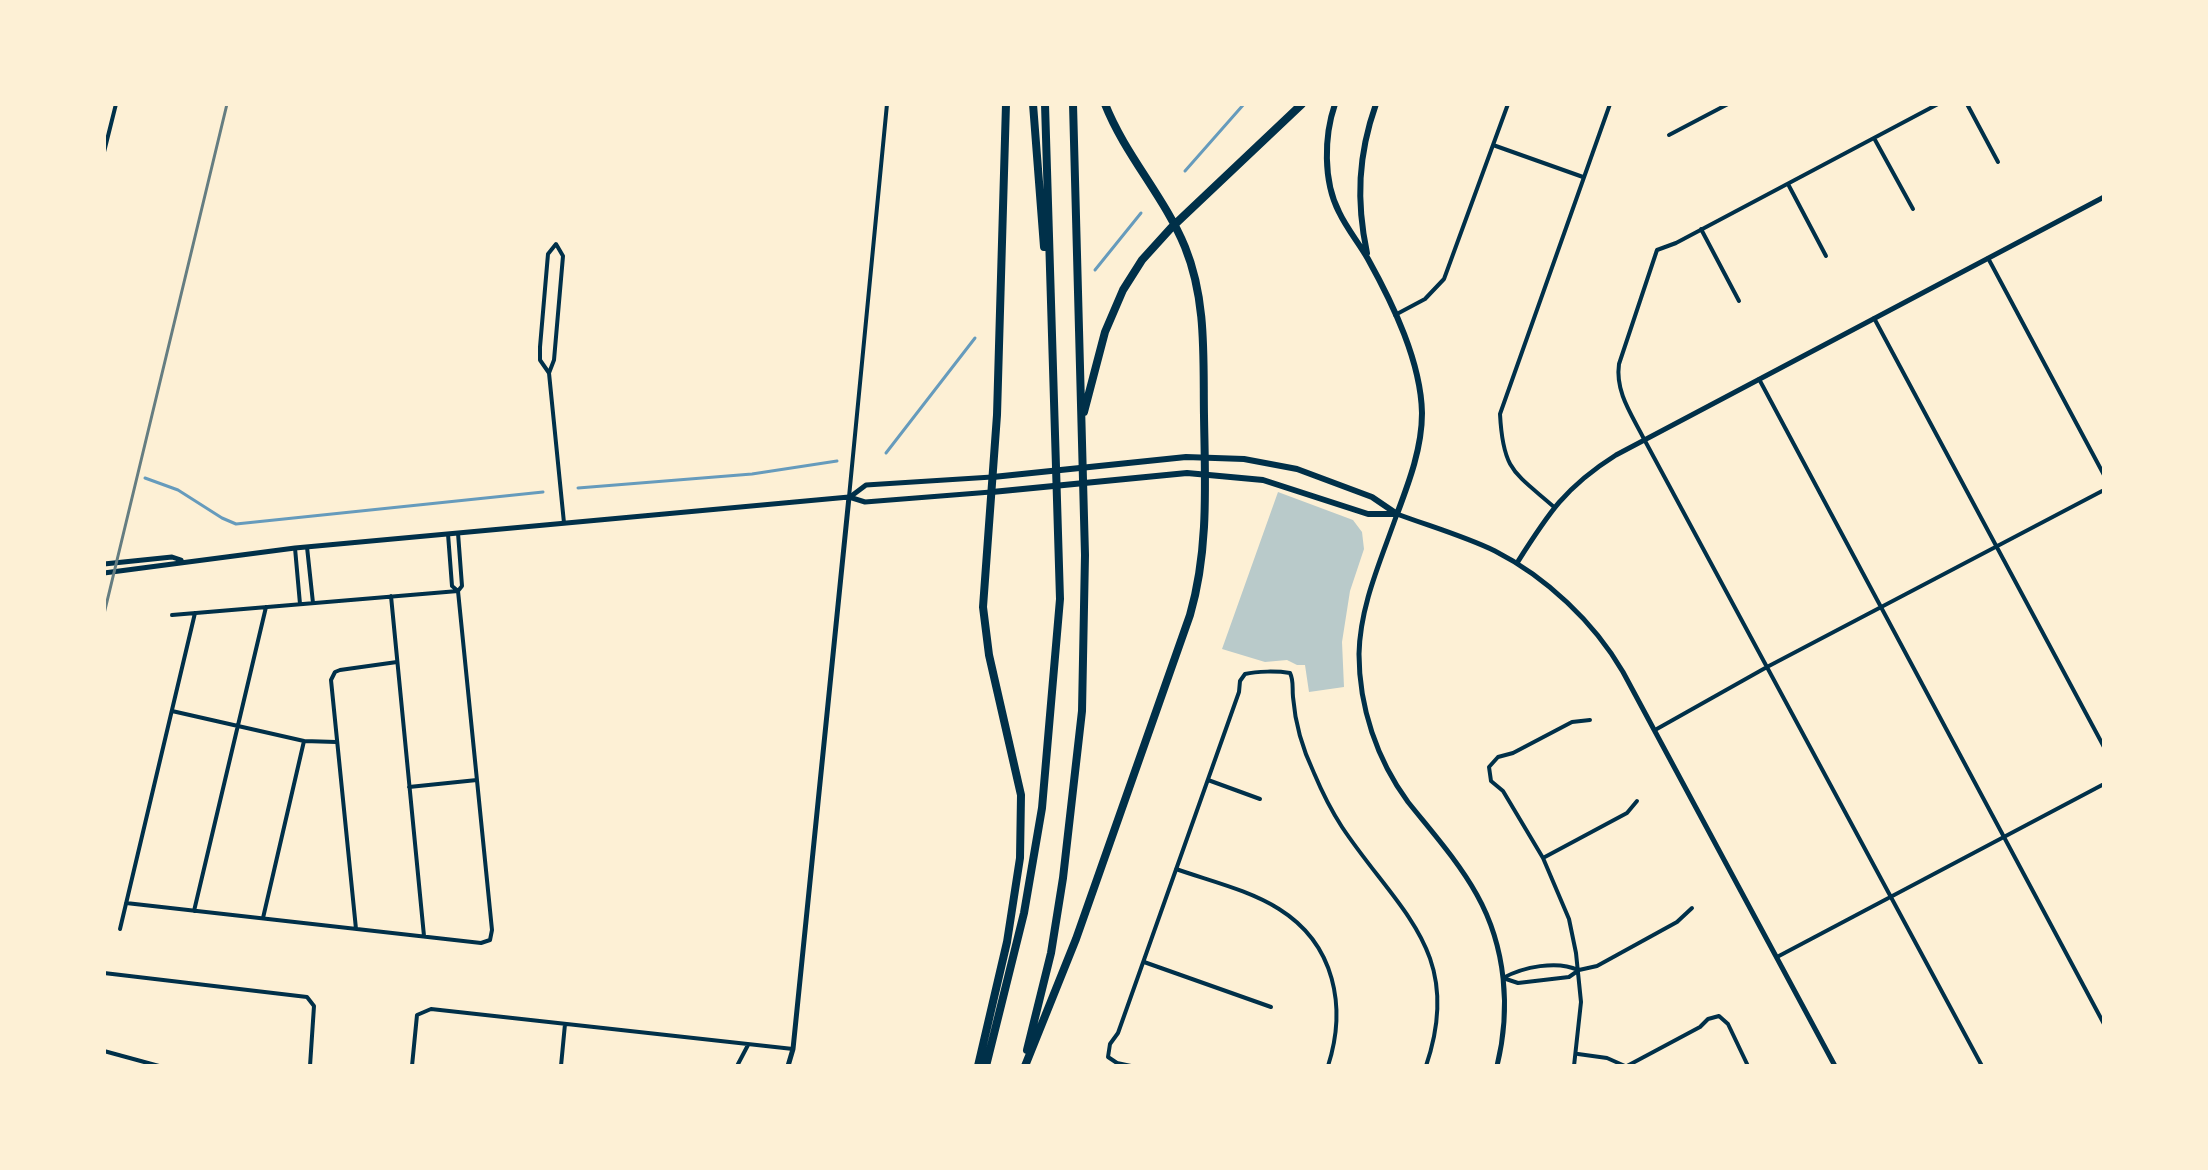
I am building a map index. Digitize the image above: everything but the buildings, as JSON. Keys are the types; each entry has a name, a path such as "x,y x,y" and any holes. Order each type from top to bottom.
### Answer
{"highway":[{"path":"978,1066 1007,942 1021,842 1021,795 989,655 983,607 993,477 1006,104"},
{"path":"1033,104 1052,357"},
{"path":"986,1066 1024,913 1042,808 1060,599 1045,104"},
{"path":"1024,1066 1051,953 1063,878 1078,758 1085,627 1073,104"},
{"path":"1024,1066 1076,939 1190,615 1201,566 1206,457 1202,324 1195,279 1184,246 1164,204 1129,151 1105,104"},
{"path":"1082,424 1105,332 1123,290 1142,260 1171,228 1302,104"}],"main road":[{"path":"1335,104 1328,150 1331,188 1337,208 1367,257 1417,371 1421,434 1397,514"},
{"path":"1367,257 1359,209 1359,174 1376,104"},
{"path":"993,477 1206,457 1258,460 1297,469 1372,497 1397,514"},
{"path":"992,492 1206,473 1263,480 1368,514 1397,514"}],"street":[{"path":"104,152 116,104"},
{"path":"788,1066 793,1049 887,104"},
{"path":"1395,315 1425,299 1444,279 1508,104"},
{"path":"1554,507 1512,470 1501,439 1500,414 1610,104"},
{"path":"1669,135 1728,104"},
{"path":"1938,104 1657,250 1617,377 1644,439 1982,1066"},
{"path":"1967,104 1998,162"},
{"path":"1874,138 1913,209"},
{"path":"1493,145 1583,177"},
{"path":"1788,184 1826,256"},
{"path":"1517,563 1554,507 1581,478 1644,439 2102,198 2104,206"},
{"path":"1701,229 1739,301"},
{"path":"549,373 540,360 540,347 548,254 556,244 563,256 554,360 549,373 564,524"},
{"path":"1988,258 2104,475"},
{"path":"1874,318 2104,747"},
{"path":"1759,379 2104,1024"},
{"path":"849,497 866,485 993,477"},
{"path":"1654,730 1767,667 2104,490"},
{"path":"104,573 295,548 849,497 865,502 992,492"},
{"path":"1497,1066 1505,1022 1503,978 1495,936 1477,895 1393,780 1372,734 1366,712 1359,655 1363,616 1397,514 1476,543 1517,563 1562,599 1605,644 1835,1066"},
{"path":"126,903 424,937 490,940 492,930 458,591 462,586 458,533"},
{"path":"448,534 452,586 458,591"},
{"path":"307,547 313,603"},
{"path":"295,548 300,604"},
{"path":"104,564 172,557 182,561"},
{"path":"172,615 458,591"},
{"path":"391,596 424,937"},
{"path":"194,911 266,607"},
{"path":"120,929 195,613"},
{"path":"356,929 332,676 340,670 397,662"},
{"path":"1131,1066 1108,1057 1110,1044 1118,1033 1144,962 1239,692 1240,681 1245,674 1257,671 1267,674 1280,671 1290,673 1304,748 1321,789 1342,827 1405,908 1422,937 1434,974 1437,998 1436,1027 1426,1066"},
{"path":"172,711 304,741 336,742"},
{"path":"1574,1066 1581,1002 1579,970 1569,919 1543,858 1503,791 1491,781 1489,767 1498,757 1513,753 1572,722 1590,720"},
{"path":"263,919 304,741"},
{"path":"409,787 477,780"},
{"path":"1208,780 1260,799"},
{"path":"1776,957 2104,784"},
{"path":"1543,858 1627,813 1637,801"},
{"path":"1176,869 1268,903 1297,922 1315,943 1330,972 1337,996 1336,1037 1328,1066"},
{"path":"1503,978 1518,983 1569,977 1579,970 1597,966 1677,922 1692,908"},
{"path":"1144,962 1271,1007"},
{"path":"1503,978 1517,970 1567,965 1579,970"},
{"path":"104,973 300,994 312,1001 314,1012 310,1066"},
{"path":"412,1066 416,1020 422,1011 431,1009 793,1049"},
{"path":"1577,1054 1607,1058 1626,1066 1700,1027 1708,1019 1719,1016 1728,1024 1748,1066"},
{"path":"561,1066 565,1024"},
{"path":"737,1066 748,1045"},
{"path":"104,1051 159,1066"}],"shaded area":[{"path":"1278,492 1353,520 1362,532 1364,549 1350,591 1342,642 1344,687 1309,692 1305,665 1287,660 1265,662 1222,649"}],"waterway":[{"path":"1185,171 1244,104"},
{"path":"1095,270 1141,213"},
{"path":"886,453 975,338"},
{"path":"578,488 752,474 837,461"},
{"path":"145,478 178,490 236,524 543,492"}],"railway":[{"path":"104,614 227,104"}]}
